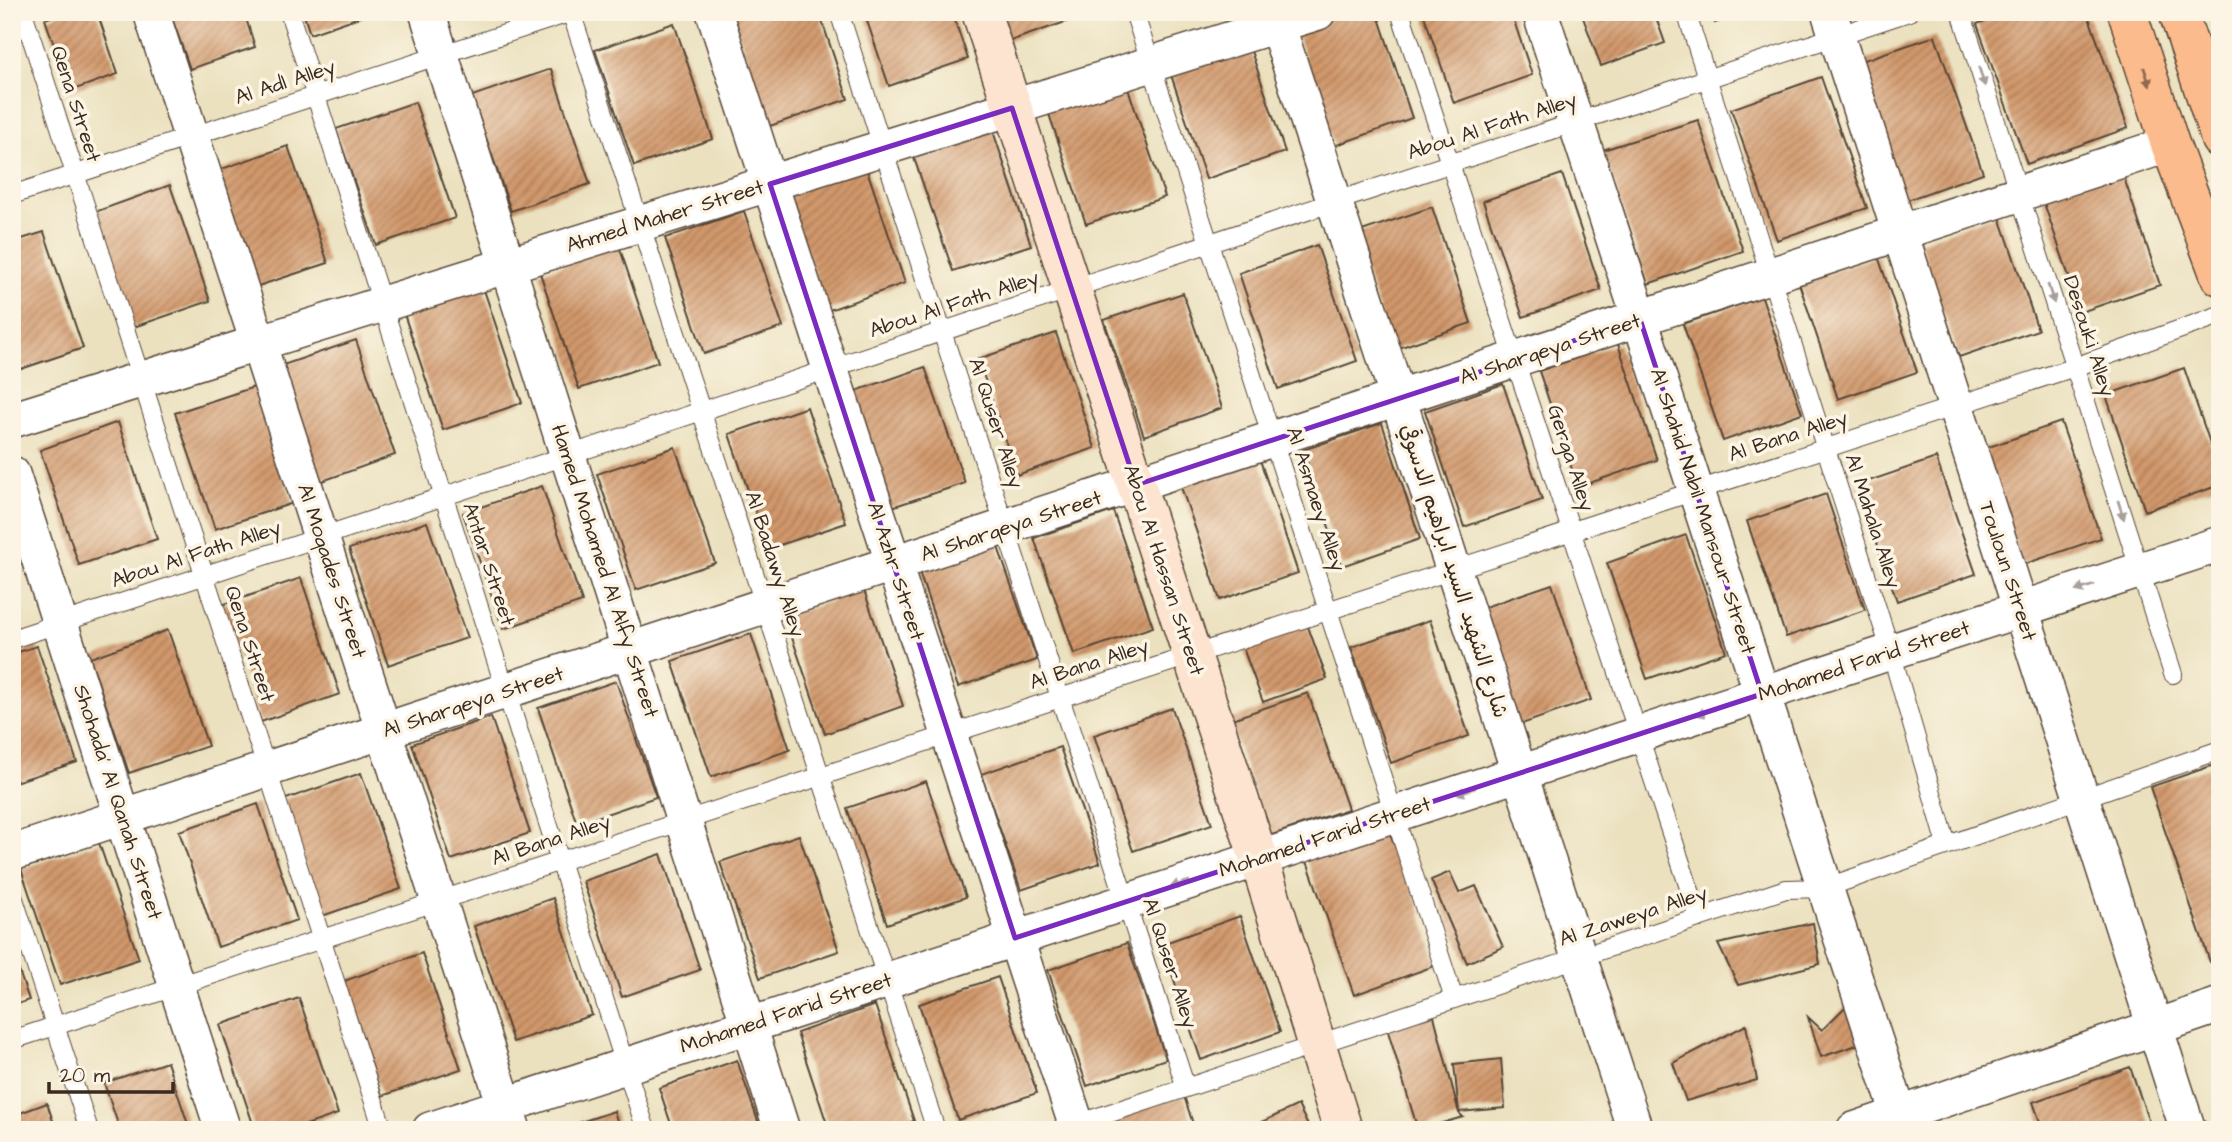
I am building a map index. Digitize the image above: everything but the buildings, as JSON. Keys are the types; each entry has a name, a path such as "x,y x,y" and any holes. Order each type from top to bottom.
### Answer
{"highway":[{"path":"2127,12 2170,144 2220,276"},
{"path":"2178,12 2207,60 2220,139"}],"street":[{"name":"Al Moqades Street","path":"151,12 510,1117"},
{"name":"Hamed Mohamed Al Alfy Street","path":"427,12 782,1130"},
{"name":"Al Azhr Street","path":"715,12 1015,938 1071,1128"},
{"name":"Abou Al Hassan Street","path":"981,12 1259,859 1343,1130"},
{"name":"Ahmed Maher Street","path":"12,420 1151,64 1275,19 1318,12"},
{"name":"Al Shahid Nabil Mansour Street","path":"1540,12 1902,1122"},
{"name":"شارع الشهيد السيد ابراهيم الدسوقي","path":"1275,19 1634,1130"},
{"name":"Touloun Street","path":"1833,24 2188,1130"},
{"name":"Al Sharqeya Street","path":"12,853 2170,144"},
{"name":"Shohada' Al Qanah Street","path":"12,474 223,1130"},
{"name":"Mohamed Farid Street","path":"430,1130 510,1117 626,1065 2220,544"},
{"path":"1854,1130 1902,1122 2220,1005"}],"lane":[{"name":"Qena Street","path":"23,12 383,1130"},
{"name":"Antar Street","path":"289,12 646,1130"},
{"name":"Al Adl Alley","path":"12,195 571,12"},
{"name":"Al Badawy Alley","path":"571,12 936,1130"},
{"name":"Al Quser Alley","path":"839,12 1186,1088"},
{"name":"Al Asmaey Alley","path":"1134,12 1454,999"},
{"name":"Gerga Alley","path":"1400,12 1699,918"},
{"name":"Al Mahala Alley","path":"1686,12 1891,652 1947,845"},
{"name":"Abou Al Fath Alley","path":"12,639 1708,79 1833,24 1909,12"},
{"name":"Desouki Alley","path":"1961,12 2173,674"},
{"name":"Al Bana Alley","path":"12,1040 2075,367 2220,315"},
{"name":"Al Zaweya Alley","path":"1071,1128 1786,889 1825,888 2220,750"},
{"path":"12,893 89,1130"}],"highlighted area":[{"path":"1012,108 1136,485 1640,319 1762,694 1015,938 770,184"}]}
